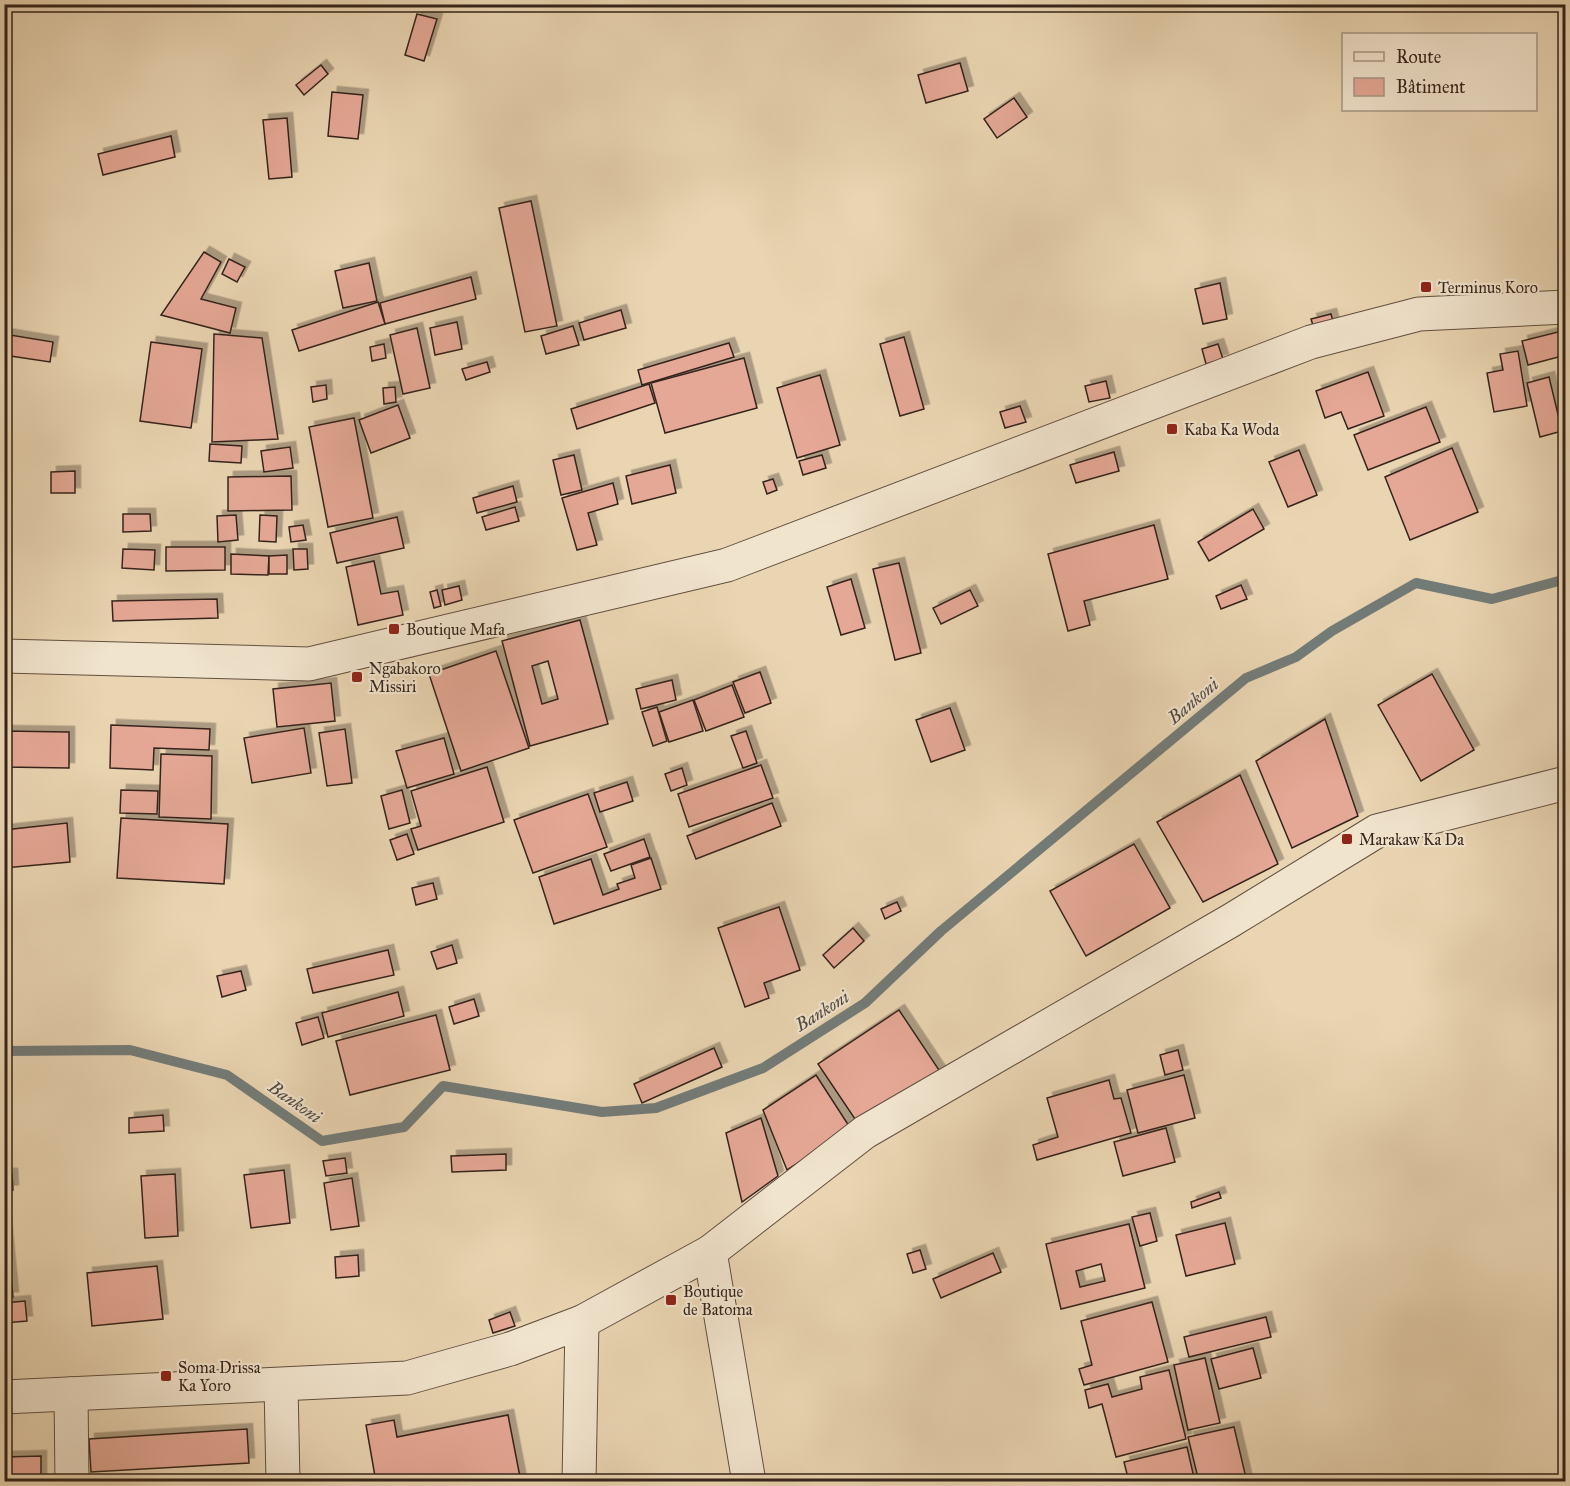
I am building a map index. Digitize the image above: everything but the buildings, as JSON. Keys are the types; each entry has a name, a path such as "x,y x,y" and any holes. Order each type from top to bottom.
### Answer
{"street":[{"path":"4,656 309,664 727,565 1311,342 1419,314 1566,308"},
{"path":"4,1397 407,1378 510,1349 582,1322 710,1252 866,1132 1230,921 1377,831 1566,783"},
{"path":"710,1252 749,1482"},
{"path":"579,1482 582,1322"},
{"path":"281,1385 283,1482"},
{"path":"71,1394 72,1482"}],"waterway":[{"name":"Bankoni","path":"4,1051 130,1050 227,1075 322,1141 404,1127 443,1086 602,1112 656,1108 763,1068 865,1003 941,931 1246,678 1296,657 1332,631 1416,583 1492,599 1566,579"}],"place":[{"name":"Terminus Koro","path":"1426,287"},
{"name":"Kaba Ka Woda","path":"1172,429"},
{"name":"Boutique Mafa","path":"394,629"},
{"name":"Ngabakoro Missiri","path":"357,677"},
{"name":"Marakaw Ka Da","path":"1347,839"},
{"name":"Boutique de Batoma","path":"671,1300"},
{"name":"Soma Drissa Ka Yoro","path":"166,1376"}]}
